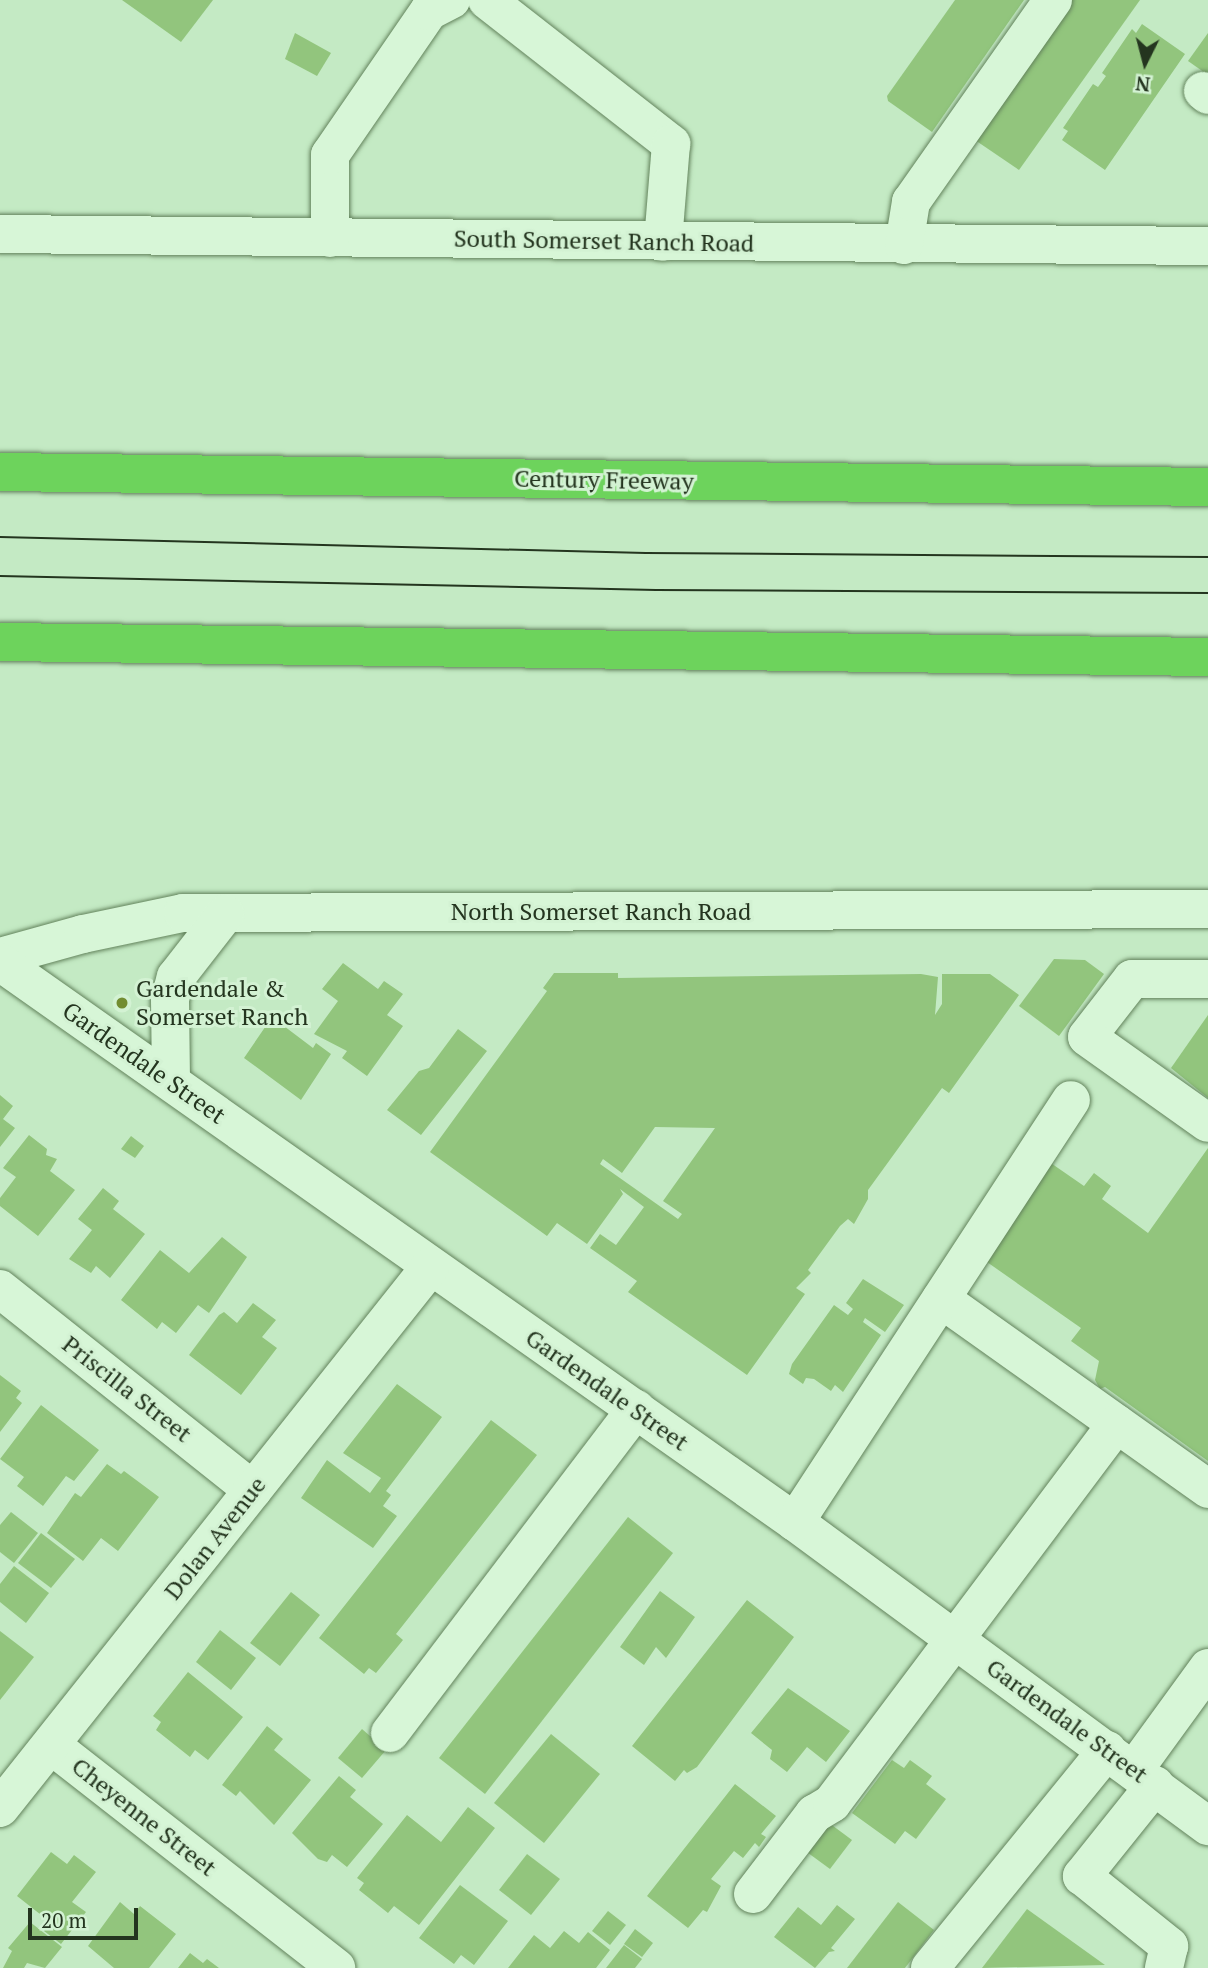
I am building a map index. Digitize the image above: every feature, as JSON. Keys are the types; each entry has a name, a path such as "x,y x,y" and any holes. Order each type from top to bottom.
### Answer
{"highway":[{"name":"Century Freeway","path":"0,472 1208,487"},
{"path":"0,642 1208,657"}],"street":[{"path":"330,238 330,155 429,11 451,0"},
{"path":"487,0 671,144 663,242"},
{"path":"904,245 911,202 1053,0"},
{"name":"South Somerset Ranch Road","path":"0,234 1208,246"},
{"name":"North Somerset Ranch Road","path":"0,960 83,934 183,913 1208,909"},
{"path":"172,1081 170,999 176,977 225,914"},
{"name":"Gardendale Street","path":"0,960 430,1267 795,1522 1208,1826"},
{"path":"1208,979 1132,979 1087,1037 1208,1123"},
{"path":"795,1522 1071,1100"},
{"name":"Dolan Avenue","path":"0,1807 430,1267"},
{"name":"Priscilla Street","path":"0,1289 253,1490"},
{"path":"941,1299 1208,1489"},
{"path":"390,1733 636,1409"},
{"path":"752,1894 814,1814 832,1803 1117,1424"},
{"path":"930,1968 1132,1769 1208,1668"},
{"name":"Cheyenne Street","path":"51,1745 336,1968"},
{"path":"1132,1769 1082,1876 1168,1946 1164,1968"}],"building":[{"path":"122,0 213,0 181,42"},
{"path":"955,0 1024,0 932,132 888,101 887,96"},
{"path":"1070,0 1140,0 1019,170 972,138"},
{"path":"1142,24 1185,54 1105,170 1062,140 1068,131 1063,128 1093,84 1098,87 1106,76 1102,73 1132,29 1136,33"},
{"path":"295,33 331,53 317,76 285,59"},
{"path":"1208,33 1208,75 1188,61"},
{"path":"1054,959 1085,960 1104,974 1059,1036 1019,1006"},
{"path":"343,963 378,989 384,981 403,994 387,1015 403,1026 367,1076 342,1058 347,1051 314,1034 338,1001 322,989"},
{"path":"554,973 618,973 618,978 921,974 938,977 935,1015 942,1004 942,974 990,974 1019,995 949,1093 942,1088 868,1190 868,1199 854,1224 848,1219 840,1226 808,1270 811,1273 796,1288 805,1294 747,1375 628,1292 637,1281 590,1248 600,1234 616,1245 644,1207 620,1189 623,1194 587,1244 557,1223 547,1236 430,1152 547,991 543,988","holes":["655,1127 715,1128 663,1201 682,1214 678,1219 600,1164 603,1159 622,1173"]},
{"path":"1208,1015 1208,1098 1171,1068"},
{"path":"272,1017 313,1048 316,1043 331,1054 301,1100 244,1058"},
{"path":"458,1029 487,1051 421,1135 387,1110 419,1071 429,1068"},
{"path":"0,1095 13,1106 3,1119 15,1128 0,1147"},
{"path":"29,1135 47,1149 46,1155 57,1159 50,1171 75,1190 38,1236 0,1206 0,1198 16,1177 3,1168"},
{"path":"131,1136 144,1146 135,1158 121,1149"},
{"path":"1208,1148 1208,1461 1105,1387 1100,1389 1095,1380 1099,1361 1071,1341 1081,1328 977,1255 1045,1159 1084,1186 1094,1173 1111,1186 1102,1199 1148,1233"},
{"path":"103,1188 119,1201 113,1209 145,1234 110,1278 96,1266 91,1273 69,1259 92,1230 78,1219"},
{"path":"222,1237 247,1257 209,1313 198,1305 176,1333 162,1322 157,1329 121,1300 160,1250 189,1273"},
{"path":"863,1279 904,1305 885,1332 865,1318 863,1322 881,1335 843,1392 835,1385 831,1391 814,1379 806,1378 803,1384 789,1374 792,1364 834,1305 848,1315 853,1309 846,1303"},
{"path":"253,1303 276,1320 262,1337 277,1348 241,1395 189,1355 219,1315 224,1312 237,1323"},
{"path":"0,1375 21,1391 16,1398 22,1403 0,1432"},
{"path":"397,1384 442,1417 386,1491 391,1495 383,1506 397,1516 373,1548 301,1498 327,1460 370,1493 381,1478 343,1453"},
{"path":"41,1405 99,1450 74,1481 66,1476 43,1506 17,1486 24,1477 0,1459"},
{"path":"491,1420 537,1455 396,1634 403,1640 376,1673 369,1668 364,1674 319,1638"},
{"path":"107,1464 121,1474 124,1471 159,1497 118,1551 101,1538 83,1561 47,1533 75,1493 81,1497"},
{"path":"11,1512 38,1533 14,1563 0,1552 0,1525"},
{"path":"628,1517 673,1553 485,1794 439,1758"},
{"path":"41,1533 75,1559 51,1588 18,1563"},
{"path":"14,1566 49,1593 26,1623 0,1602 0,1584"},
{"path":"660,1591 695,1617 666,1658 656,1647 644,1665 620,1647"},
{"path":"291,1592 320,1615 280,1666 250,1643"},
{"path":"747,1600 794,1637 697,1767 687,1773 684,1770 675,1781 632,1746"},
{"path":"220,1630 256,1658 231,1690 196,1662"},
{"path":"0,1631 34,1657 0,1700"},
{"path":"188,1672 243,1717 208,1760 195,1750 190,1757 156,1730 161,1722 153,1716"},
{"path":"788,1688 850,1731 826,1762 807,1747 787,1772 770,1759 772,1750 751,1733"},
{"path":"267,1726 283,1739 274,1750 311,1780 274,1825 240,1791 236,1796 222,1785"},
{"path":"362,1729 386,1750 362,1778 338,1758"},
{"path":"551,1734 600,1774 544,1843 494,1803"},
{"path":"892,1760 904,1768 910,1760 932,1776 926,1784 946,1799 916,1839 905,1831 895,1844 852,1813"},
{"path":"339,1776 356,1790 350,1797 383,1824 347,1867 332,1855 327,1862 318,1859 292,1833"},
{"path":"735,1784 776,1816 761,1834 766,1837 759,1847 755,1843 743,1858 734,1851 711,1879 721,1886 707,1912 703,1910 688,1928 647,1896"},
{"path":"468,1807 495,1828 419,1925 394,1906 388,1913 359,1890 364,1883 357,1878 407,1815 441,1842"},
{"path":"821,1817 852,1840 830,1869 800,1847"},
{"path":"51,1852 67,1864 74,1855 96,1872 72,1902 86,1912 61,1944 44,1931 50,1922 17,1896"},
{"path":"527,1854 560,1879 531,1915 499,1890"},
{"path":"460,1885 508,1921 474,1965 461,1955 454,1964 419,1938"},
{"path":"120,1902 134,1914 140,1906 176,1934 149,1968 114,1968 88,1946"},
{"path":"898,1902 934,1930 905,1968 847,1968"},
{"path":"837,1905 855,1919 831,1948 835,1951 829,1952 815,1968 774,1937 798,1907 821,1925"},
{"path":"1027,1909 1105,1965 982,1968"},
{"path":"608,1911 626,1925 610,1945 592,1931"},
{"path":"30,1922 62,1947 45,1968 27,1963 24,1968 3,1968 12,1951 8,1948"},
{"path":"635,1929 653,1943 642,1957 624,1944"},
{"path":"564,1931 579,1943 588,1932 610,1950 596,1968 508,1968 534,1935 550,1948"},
{"path":"624,1945 642,1959 635,1968 606,1968"},
{"path":"190,1953 203,1963 207,1959 219,1968 178,1968"}],"tram line":[{"path":"0,537 646,553 1208,557"},
{"path":"0,576 656,590 1208,593"}],"place":[{"name":"Gardendale & Somerset Ranch","path":"122,1003"}]}
